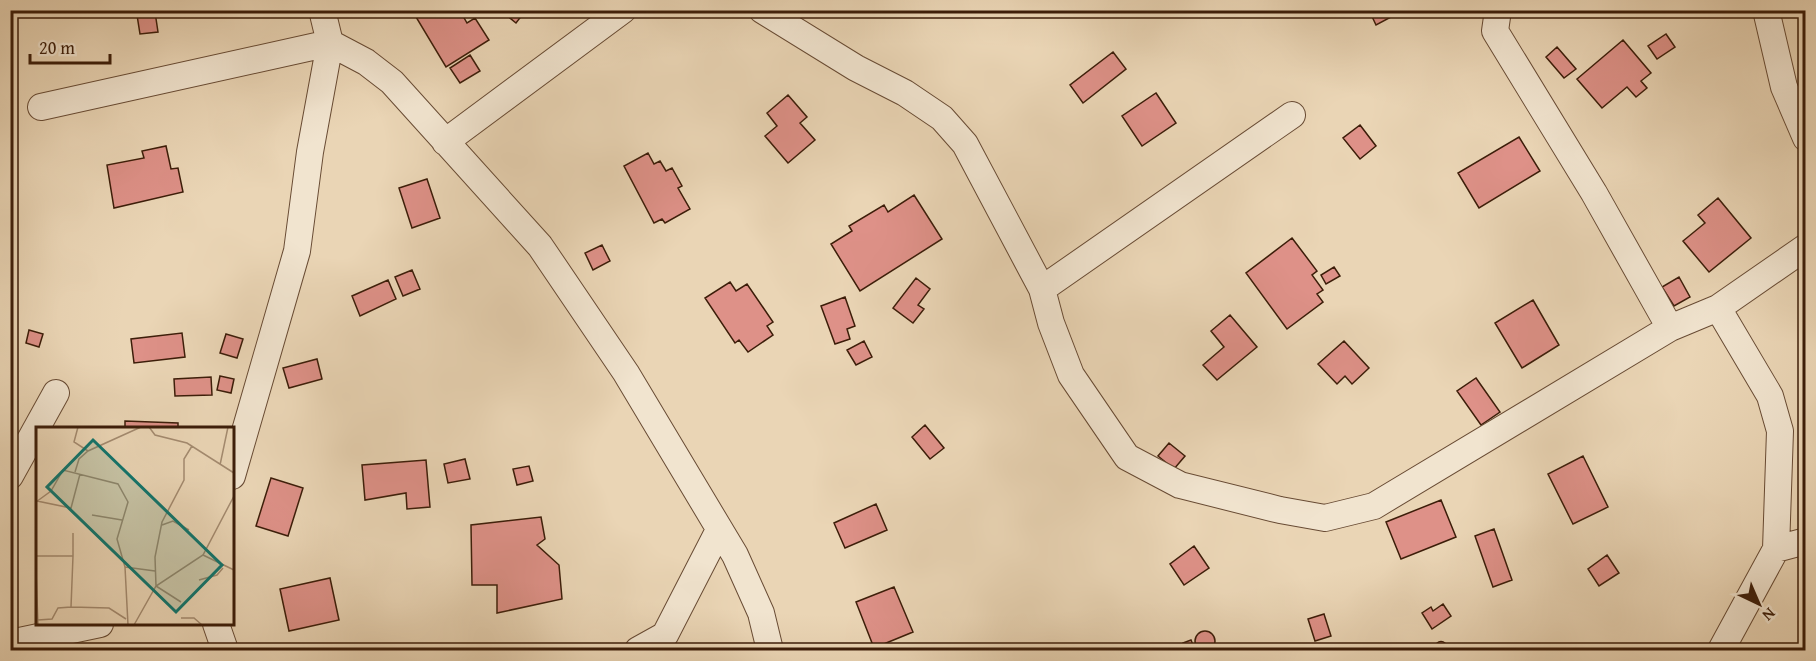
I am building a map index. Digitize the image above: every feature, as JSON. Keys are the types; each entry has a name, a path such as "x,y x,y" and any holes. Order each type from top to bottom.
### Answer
{"street":[{"path":"234,469 297,251 310,152 330,43 322,10"},
{"path":"445,142 623,10"},
{"path":"762,10 856,68 905,93 942,118 965,144 1042,289 1051,323 1071,375 1127,457 1180,485 1280,510 1324,518 1374,506 1670,328 1718,308 1806,247"},
{"path":"1498,10 1495,31 1594,194 1670,328"},
{"path":"1766,10 1784,87 1806,138"},
{"path":"41,107 330,43 366,62 392,82 540,246 626,373 735,555 761,613 770,651"},
{"path":"1042,289 1292,115"},
{"path":"1718,308 1770,396 1780,431 1776,549 1721,651"},
{"path":"37,427 56,393"},
{"path":"10,476 36,429"},
{"path":"638,651 665,635 719,530"},
{"path":"1776,549 1806,541"},
{"path":"10,643 95,625"},
{"path":"216,625 225,651"}],"building":[{"path":"426,10 470,10 463,16 467,23 475,18 489,40 446,67 416,17"},
{"path":"500,10 526,10 516,23"},
{"path":"1369,10 1390,10 1393,16 1376,25"},
{"path":"155,12 158,32 140,34 137,15"},
{"path":"1666,34 1675,47 1657,59 1648,46"},
{"path":"1623,40 1651,73 1641,81 1647,88 1636,97 1627,87 1602,108 1577,79"},
{"path":"1557,47 1576,69 1564,78 1546,57"},
{"path":"1113,52 1126,69 1083,103 1070,85"},
{"path":"470,55 480,71 460,83 450,68"},
{"path":"1156,93 1176,123 1142,146 1122,116"},
{"path":"788,95 807,117 800,123 815,140 788,163 765,136 777,126 767,113"},
{"path":"1360,125 1376,146 1360,159 1343,138"},
{"path":"1519,137 1540,171 1479,208 1458,173"},
{"path":"166,146 171,169 178,168 183,192 114,208 107,165 144,158 142,151"},
{"path":"648,153 654,164 660,161 666,171 672,168 682,186 678,188 690,209 665,223 662,219 654,223 624,166"},
{"path":"427,179 440,218 412,228 399,188"},
{"path":"914,195 942,239 860,291 831,244 852,231 849,226 884,205 888,212"},
{"path":"1718,198 1751,238 1709,272 1683,241 1705,223 1698,215"},
{"path":"1292,238 1317,271 1312,275 1323,290 1317,294 1323,302 1287,329 1246,273"},
{"path":"602,245 610,261 593,270 585,253"},
{"path":"1334,267 1340,276 1326,284 1321,275"},
{"path":"412,270 420,289 403,296 395,277"},
{"path":"1679,277 1690,297 1674,306 1662,287"},
{"path":"916,278 930,289 918,305 924,309 913,323 893,308"},
{"path":"388,280 396,299 360,316 352,296"},
{"path":"730,282 736,291 747,284 773,322 767,326 773,335 748,352 739,340 735,343 705,298"},
{"path":"845,297 855,326 847,329 850,339 835,344 821,306"},
{"path":"1533,300 1559,345 1522,368 1495,323"},
{"path":"1230,315 1257,347 1217,380 1203,365 1224,347 1211,331"},
{"path":"29,330 43,334 39,347 26,343"},
{"path":"182,333 185,357 134,363 131,339"},
{"path":"226,334 243,339 237,358 220,353"},
{"path":"864,341 872,357 856,365 847,350"},
{"path":"1344,341 1369,368 1352,384 1345,376 1337,384 1318,364"},
{"path":"317,359 322,379 289,388 283,368"},
{"path":"220,376 234,379 231,393 217,390"},
{"path":"211,377 212,395 175,396 174,379"},
{"path":"1476,378 1500,412 1481,425 1457,391"},
{"path":"125,421 178,423 178,427 125,427"},
{"path":"925,425 944,448 930,459 912,437"},
{"path":"1169,443 1185,456 1174,469 1158,456"},
{"path":"1583,456 1608,507 1573,524 1548,474"},
{"path":"465,459 470,479 448,483 444,464"},
{"path":"426,460 430,507 407,509 406,493 365,500 362,465"},
{"path":"529,466 533,481 517,485 513,469"},
{"path":"271,478 303,488 288,536 256,526"},
{"path":"1441,500 1456,537 1401,559 1386,522"},
{"path":"876,504 887,530 845,548 834,523"},
{"path":"541,517 545,539 537,545 559,565 562,599 497,613 497,585 472,585 471,525"},
{"path":"1494,529 1512,580 1493,587 1475,536"},
{"path":"1194,546 1209,568 1184,585 1170,564"},
{"path":"1607,555 1619,573 1599,586 1588,569"},
{"path":"330,578 339,620 289,631 280,589"},
{"path":"894,587 913,632 874,648 856,602"},
{"path":"1443,604 1451,616 1432,629 1422,613 1431,607 1433,611"},
{"path":"1324,614 1331,636 1315,641 1308,619"},
{"path":"1205,631 1212,634 1215,641 1212,648 1205,651 1198,648 1195,641 1198,634"},
{"path":"1191,640 1195,650 1185,650 1183,643"},
{"path":"1441,642 1445,643 1445,651 1441,652 1437,651 1436,647 1437,643"}]}
